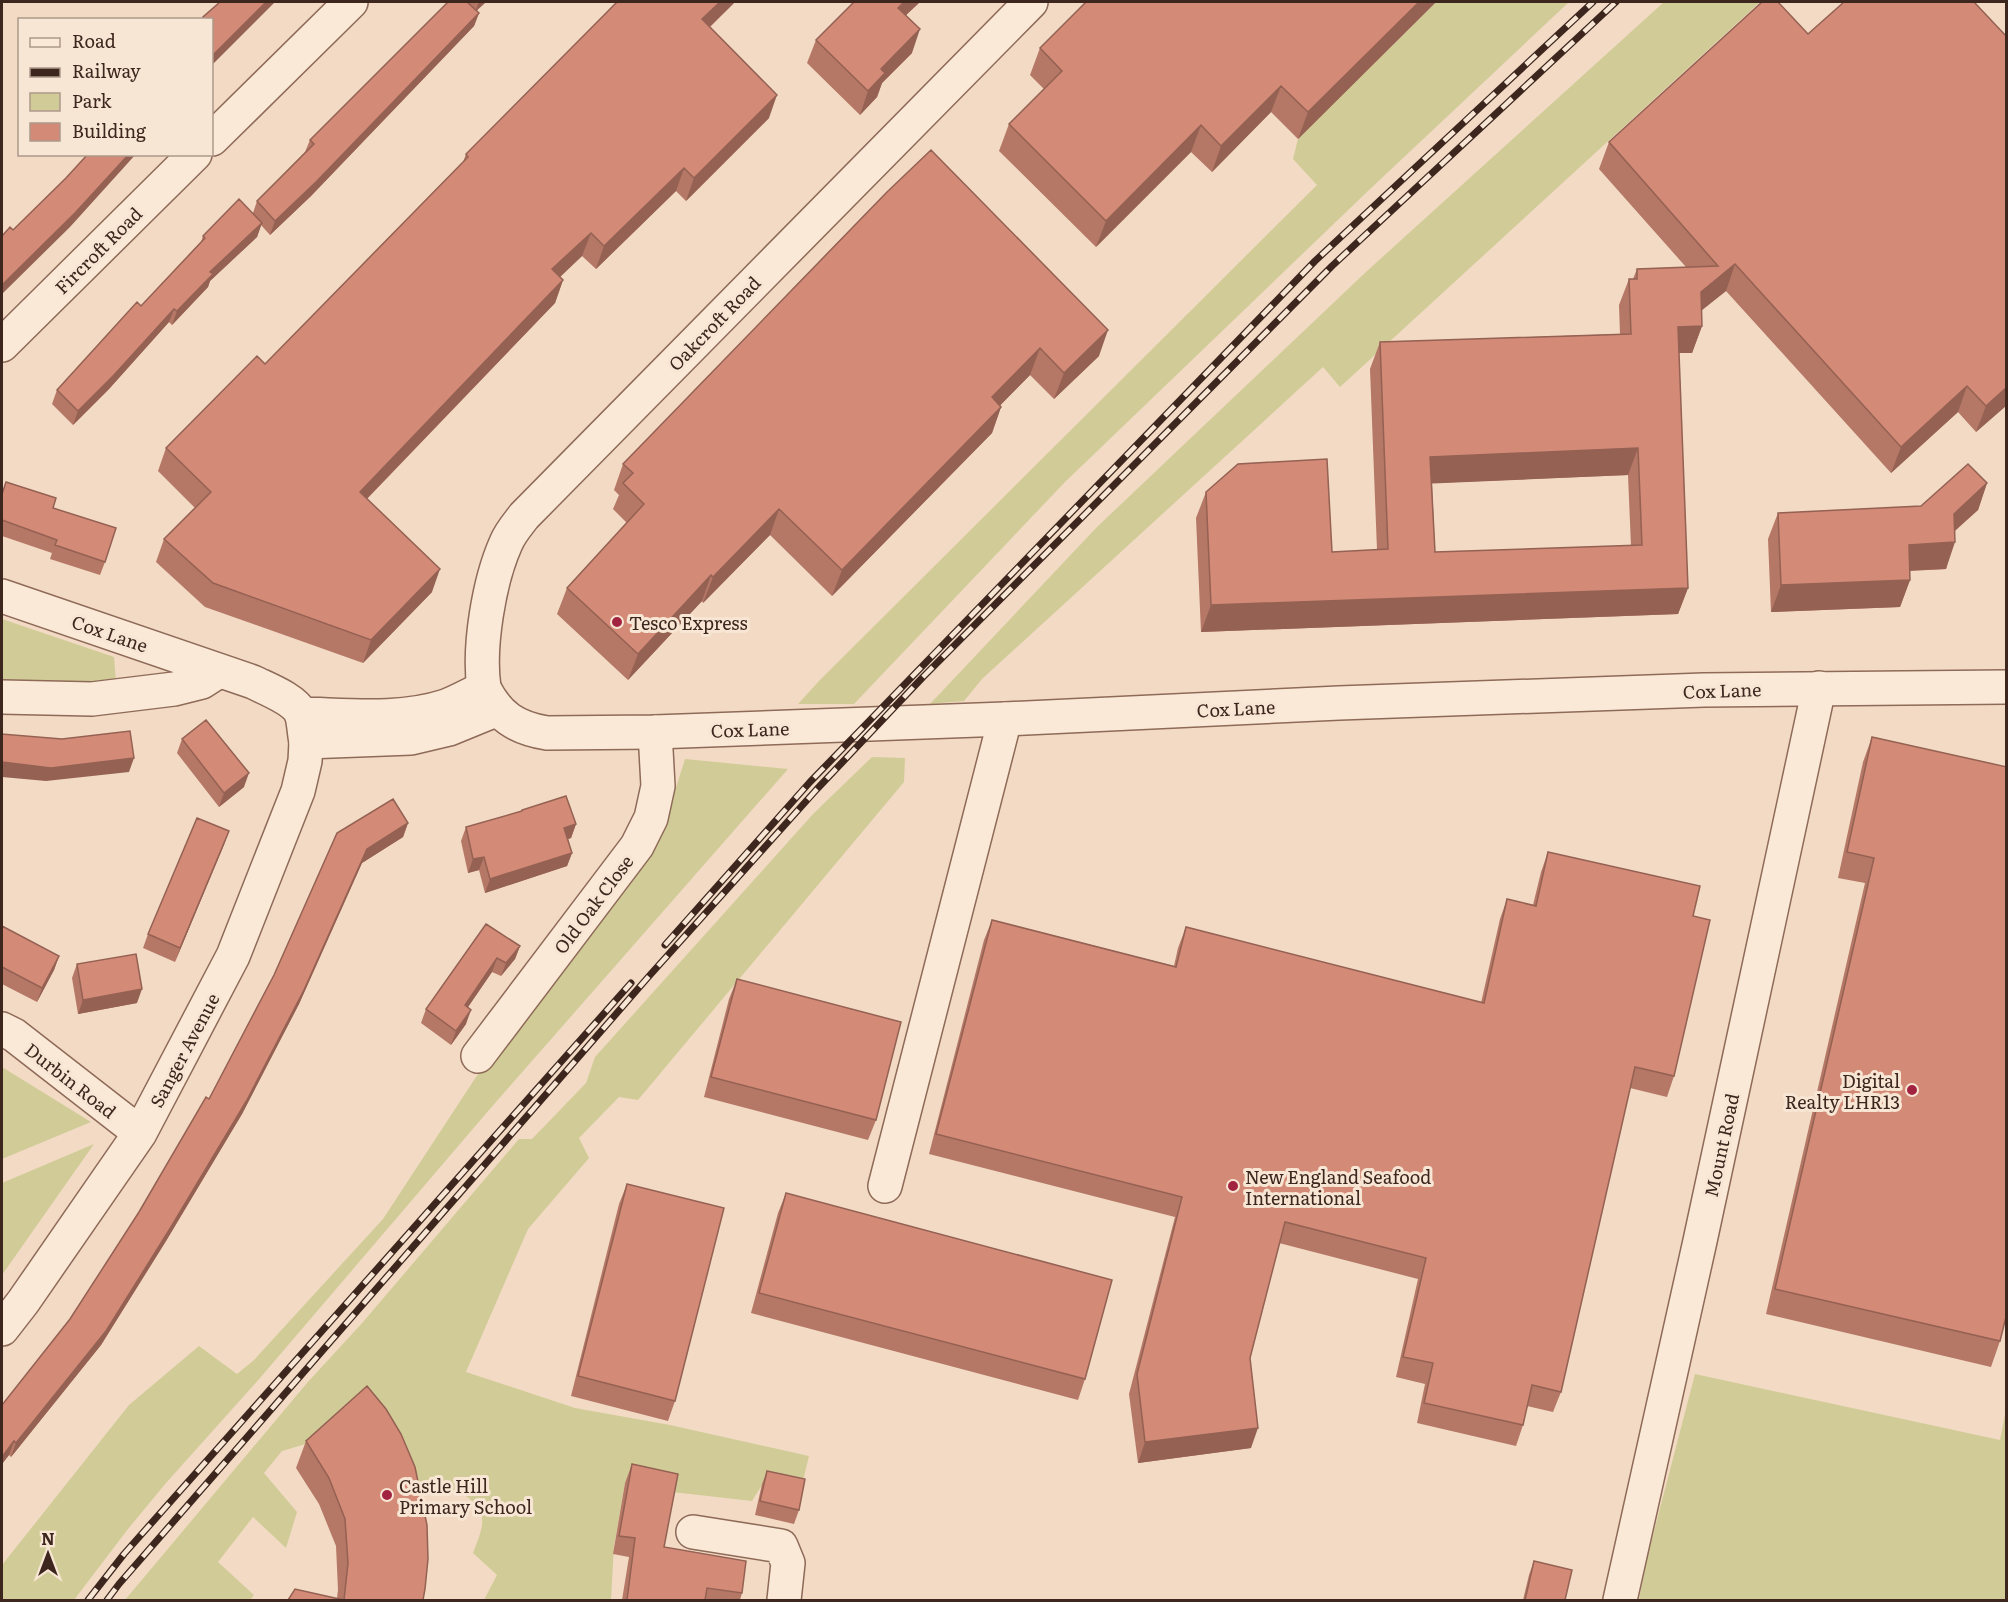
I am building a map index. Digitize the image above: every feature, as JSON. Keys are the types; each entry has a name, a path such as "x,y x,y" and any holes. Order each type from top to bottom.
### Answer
{"street":[{"path":"213,138 351,2"},
{"name":"Oakcroft Road","path":"491,699 482,672 490,597 496,569 507,540 524,516 1031,2"},
{"name":"Fircroft Road","path":"2,345 193,156"},
{"name":"Cox Lane","path":"2,596 276,692 294,705 303,728"},
{"path":"2,697 92,699 162,691 202,681 219,671"},
{"name":"Cox Lane","path":"491,699 519,726 547,733 655,732 1005,719 1339,703 1819,688 2007,687"},
{"name":"Mount Road","path":"1620,1600 1819,688"},
{"path":"303,728 411,738 449,729 491,699"},
{"path":"885,1186 1005,719"},
{"name":"Sanger Avenue","path":"2,1329 140,1133 233,956 298,791 305,761 303,728"},
{"name":"Old Oak Close","path":"477,1056 637,846 651,818 658,786 655,732"},
{"name":"Durbin Road","path":"2,1029 14,1035 140,1133"},
{"path":"693,1532 781,1546 788,1563 784,1600"}],"green space":[{"path":"1436,2 1569,2 1065,482 854,704 798,704 1317,185 1293,159 1298,139"},
{"path":"1664,2 1760,2 1340,387 1323,367 982,679 964,701 930,704 1097,527 1367,271"},
{"path":"2,619 114,657 116,682 2,680"},
{"path":"872,757 905,758 904,782 638,1100 619,1097 579,1138 589,1158 528,1229 466,1372 575,1408 670,1425 809,1456 800,1493 762,1485 752,1501 672,1492 625,1483 614,1546 611,1600 484,1600 497,1575 473,1553 482,1524 480,1510 475,1504 457,1490 439,1493 426,1485 405,1494 309,1443 282,1451 264,1473 297,1512 286,1548 253,1517 218,1562 254,1595 250,1600 125,1600 307,1383 363,1322 519,1139 532,1139 586,1083 595,1057 814,813"},
{"path":"685,759 788,769 489,1110 260,1378 166,1483 74,1600 2,1600 2,1565 129,1405 199,1346 237,1374 253,1361 383,1219 476,1077 603,912 663,829"},
{"path":"2,1067 91,1122 2,1159"},
{"path":"94,1144 2,1275 2,1183"},
{"path":"1695,1374 2000,1440 2006,1409 2006,1600 1639,1600 1646,1562"}],"building":[{"path":"220,2 266,2 213,55 213,18 203,17"},
{"path":"448,2 467,2 479,13 316,182 275,221 257,201 314,144 310,140"},
{"path":"617,2 720,2 702,19 777,95 694,178 684,168 604,246 591,233 552,269 563,280 360,492 440,569 371,640 213,583 164,539 211,492 166,448 257,356 265,364 468,157 466,154"},
{"path":"854,2 904,2 898,8 920,29 881,69 885,73 868,91 816,40"},
{"path":"1086,2 1419,2 1308,112 1281,86 1221,146 1201,125 1106,221 1009,124 1062,71 1040,48"},
{"path":"1762,2 1778,2 1808,34 1844,2 1974,2 2007,37 2007,387 1986,406 1967,386 1901,447 1735,264 1701,292 1702,326 1678,327 1688,588 1211,605 1206,492 1238,464 1327,459 1332,552 1388,549 1380,342 1631,334 1629,279 1637,279 1637,269 1718,266 1609,142","holes":["1638,448 1642,545 1435,552 1430,457"]},
{"path":"931,150 1108,330 1064,373 1040,348 992,397 1001,407 842,570 779,509 713,577 711,575 638,654 567,588 644,504 623,483 633,473 623,464 887,192"},
{"path":"86,156 127,156 75,213 2,285 2,236 10,227 13,230"},
{"path":"239,199 262,223 210,272 213,274 177,311 174,309 78,411 57,390 137,302 141,306"},
{"path":"1968,464 1987,483 1954,514 1955,542 1909,545 1910,580 1781,585 1778,513 1921,506"},
{"path":"6,482 56,498 53,508 116,528 105,562 55,545 57,540 2,520 2,494"},
{"path":"206,720 249,773 224,793 182,739"},
{"path":"130,731 134,758 51,768 2,762 2,734 62,739"},
{"name":"Digital Realty LHR13","path":"1872,737 2007,767 2007,1313 2000,1341 1775,1289 1874,858 1847,852"},
{"path":"566,796 576,824 564,828 572,853 490,879 484,857 473,859 466,827"},
{"path":"393,799 408,823 367,849 304,990 247,1100 106,1331 16,1443 14,1441 2,1457 2,1405 70,1319 139,1212 206,1097 209,1099 274,975 337,833"},
{"path":"197,818 229,831 180,948 148,934"},
{"path":"1548,852 1700,886 1693,916 1710,920 1674,1076 1635,1067 1561,1392 1532,1385 1523,1425 1424,1403 1433,1363 1403,1357 1426,1258 1285,1222 1250,1358 1258,1428 1145,1442 1137,1374 1182,1197 936,1134 992,920 1176,967 1186,927 1484,1003 1507,899 1536,906"},
{"path":"486,924 520,946 506,963 497,958 465,1005 471,1010 456,1031 426,1009"},
{"path":"2,926 59,956 42,988 2,967"},
{"path":"136,954 142,989 83,1000 77,964"},
{"path":"737,979 901,1022 876,1120 711,1077"},
{"path":"627,1184 724,1208 675,1401 578,1376"},
{"path":"786,1193 1112,1280 1085,1379 759,1293"},
{"path":"367,1386 386,1409 401,1434 415,1467 427,1525 428,1559 425,1589 423,1600 344,1600 348,1563 345,1519 329,1478 306,1441"},
{"path":"632,1464 678,1474 664,1547 746,1561 742,1593 707,1588 705,1600 627,1600 635,1538 619,1536"},
{"path":"767,1471 805,1479 799,1510 760,1501"},
{"path":"1534,1561 1572,1570 1565,1600 1525,1600"},
{"path":"295,1589 344,1600 288,1600"}],"railway":[{"path":"665,945 810,782 1315,261 1593,2"},
{"path":"107,1600 650,975 817,789 923,677 1332,266 1616,2"},
{"path":"88,1600 124,1554 631,983"}],"place":[{"name":"Tesco Express","path":"617,622"},
{"name":"Digital Realty LHR13","path":"1912,1090"},
{"name":"New England Seafood International","path":"1233,1186"},
{"name":"Castle Hill Primary School","path":"387,1495"}]}
